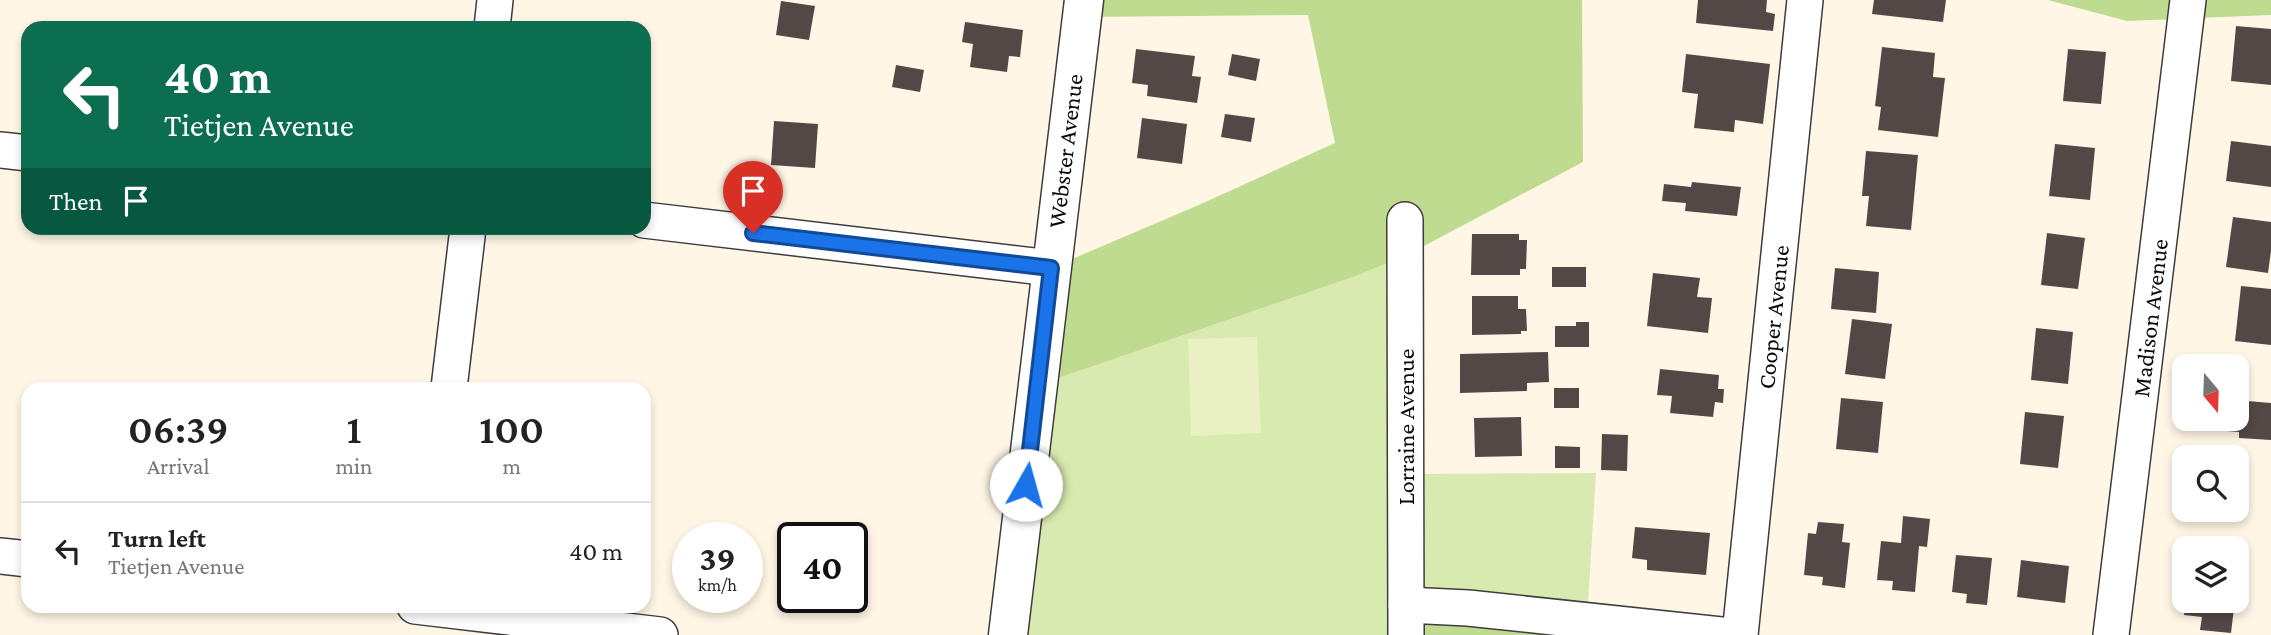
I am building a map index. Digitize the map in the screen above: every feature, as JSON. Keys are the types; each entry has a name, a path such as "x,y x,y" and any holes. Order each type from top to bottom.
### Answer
{"street":[{"path":"493,21 495,0"},
{"name":"Webster Avenue","path":"1008,635 1084,0"},
{"name":"Cooper Avenue","path":"1740,635 1805,0"},
{"name":"Madison Avenue","path":"2111,635 2188,0"},
{"path":"0,150 21,152"},
{"name":"Lorraine Avenue","path":"1405,220 1406,620"},
{"path":"651,221 1051,268"},
{"path":"450,382 467,235"},
{"path":"0,556 21,558"},
{"path":"1406,620 1468,608 1721,635"},
{"path":"420,635 422,613"},
{"path":"480,613 660,635"}],"green space":[{"path":"1084,0 1582,0 1583,162 1405,256 1353,277 1038,385 1051,268 1335,143 1308,15 1081,17"},
{"path":"2048,0 2271,0 2271,15 2127,21"},
{"path":"1405,256 1406,474 1596,473 1587,620 1406,635 1008,635 1038,385 1353,277"},
{"path":"1257,337 1261,433 1191,436 1188,339"},
{"path":"1406,605 1721,635 1406,635"}],"building":[{"path":"1698,0 1767,0 1766,12 1775,14 1773,31 1696,23"},
{"path":"1874,0 1946,0 1943,22 1872,14"},
{"path":"781,1 815,6 809,40 776,35"},
{"path":"965,22 1023,30 1020,57 1009,56 1007,72 970,67 973,44 962,42"},
{"path":"2236,26 2271,29 2271,85 2231,81"},
{"path":"1882,47 1935,53 1933,77 1945,78 1938,137 1878,130 1881,107 1875,106"},
{"path":"1136,49 1195,56 1192,76 1201,77 1197,103 1147,96 1148,85 1132,83"},
{"path":"2068,49 2106,52 2101,104 2063,101"},
{"path":"1232,54 1260,59 1256,81 1228,75"},
{"path":"1686,54 1770,64 1763,124 1735,120 1734,132 1694,128 1698,94 1682,92"},
{"path":"896,65 924,70 920,92 892,87"},
{"path":"1225,114 1255,118 1251,142 1221,137"},
{"path":"1142,118 1187,124 1182,164 1137,158"},
{"path":"774,121 818,124 815,168 771,165"},
{"path":"2231,141 2271,146 2271,187 2226,181"},
{"path":"2055,144 2095,148 2090,200 2049,196"},
{"path":"1866,151 1918,155 1911,230 1866,226 1869,196 1862,196"},
{"path":"1692,182 1741,187 1737,216 1685,211 1686,203 1662,201 1664,184 1691,187"},
{"path":"2233,217 2271,222 2268,273 2226,267"},
{"path":"2047,233 2085,238 2078,289 2041,285"},
{"path":"1472,234 1519,234 1519,240 1527,240 1526,269 1520,269 1520,275 1471,275"},
{"path":"1552,267 1586,267 1586,287 1552,287"},
{"path":"1835,268 1879,272 1876,313 1831,309"},
{"path":"1653,273 1700,278 1697,297 1712,298 1708,333 1647,326"},
{"path":"2241,286 2271,289 2271,345 2235,341"},
{"path":"1472,296 1518,296 1518,309 1526,309 1527,331 1521,331 1521,334 1472,335"},
{"path":"1852,319 1892,324 1885,379 1845,374"},
{"path":"1576,322 1589,322 1589,347 1555,347 1555,326 1576,326"},
{"path":"2036,328 2073,332 2068,384 2031,380"},
{"path":"1548,352 1549,382 1527,383 1527,391 1460,393 1460,354"},
{"path":"1660,369 1719,375 1718,389 1724,389 1723,403 1715,402 1713,417 1670,413 1672,396 1657,395"},
{"path":"1554,388 1579,388 1579,408 1554,408"},
{"path":"1841,398 1883,402 1878,453 1836,449"},
{"path":"2249,401 2271,403 2271,440 2239,438 2239,432 2227,431 2249,431"},
{"path":"2025,412 2064,416 2058,468 2020,464"},
{"path":"1521,417 1522,456 1475,457 1474,418"},
{"path":"1602,434 1628,435 1627,471 1601,470"},
{"path":"1555,446 1580,447 1580,468 1555,468"},
{"path":"1903,516 1930,519 1927,547 1919,546 1915,592 1892,590 1893,581 1877,580 1881,541 1901,543"},
{"path":"1818,522 1844,524 1842,542 1850,543 1845,588 1822,585 1823,577 1804,575 1808,533 1816,534"},
{"path":"1635,527 1710,533 1706,575 1647,570 1647,560 1632,558"},
{"path":"1956,555 1992,558 1987,605 1966,603 1967,594 1952,592"},
{"path":"2021,560 2069,566 2065,603 2017,597"},
{"path":"2233,613 2231,633 2200,630 2202,617 2184,615"}],"route":[{"path":"753,233 1051,268 1026,485"}]}
